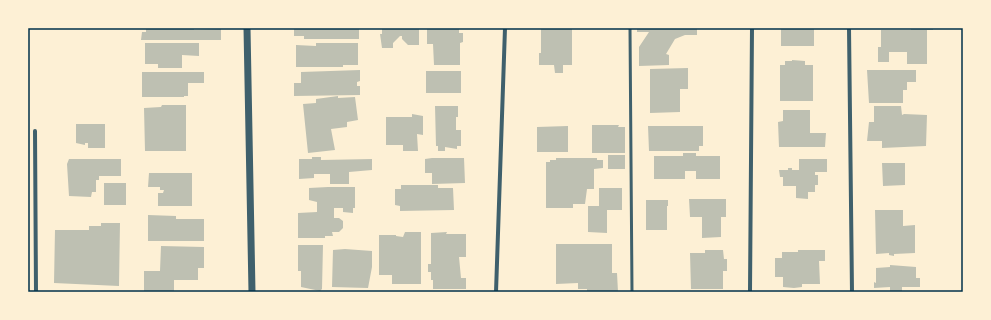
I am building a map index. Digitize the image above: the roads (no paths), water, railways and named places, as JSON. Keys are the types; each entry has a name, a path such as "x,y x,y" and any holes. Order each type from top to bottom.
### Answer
{"street":[{"path":"247,28 252,292"},
{"path":"496,292 505,28"},
{"path":"750,292 752,28"},
{"path":"848,28 852,292"},
{"path":"35,131 36,292"}],"lane":[{"path":"630,28 632,292"}]}
